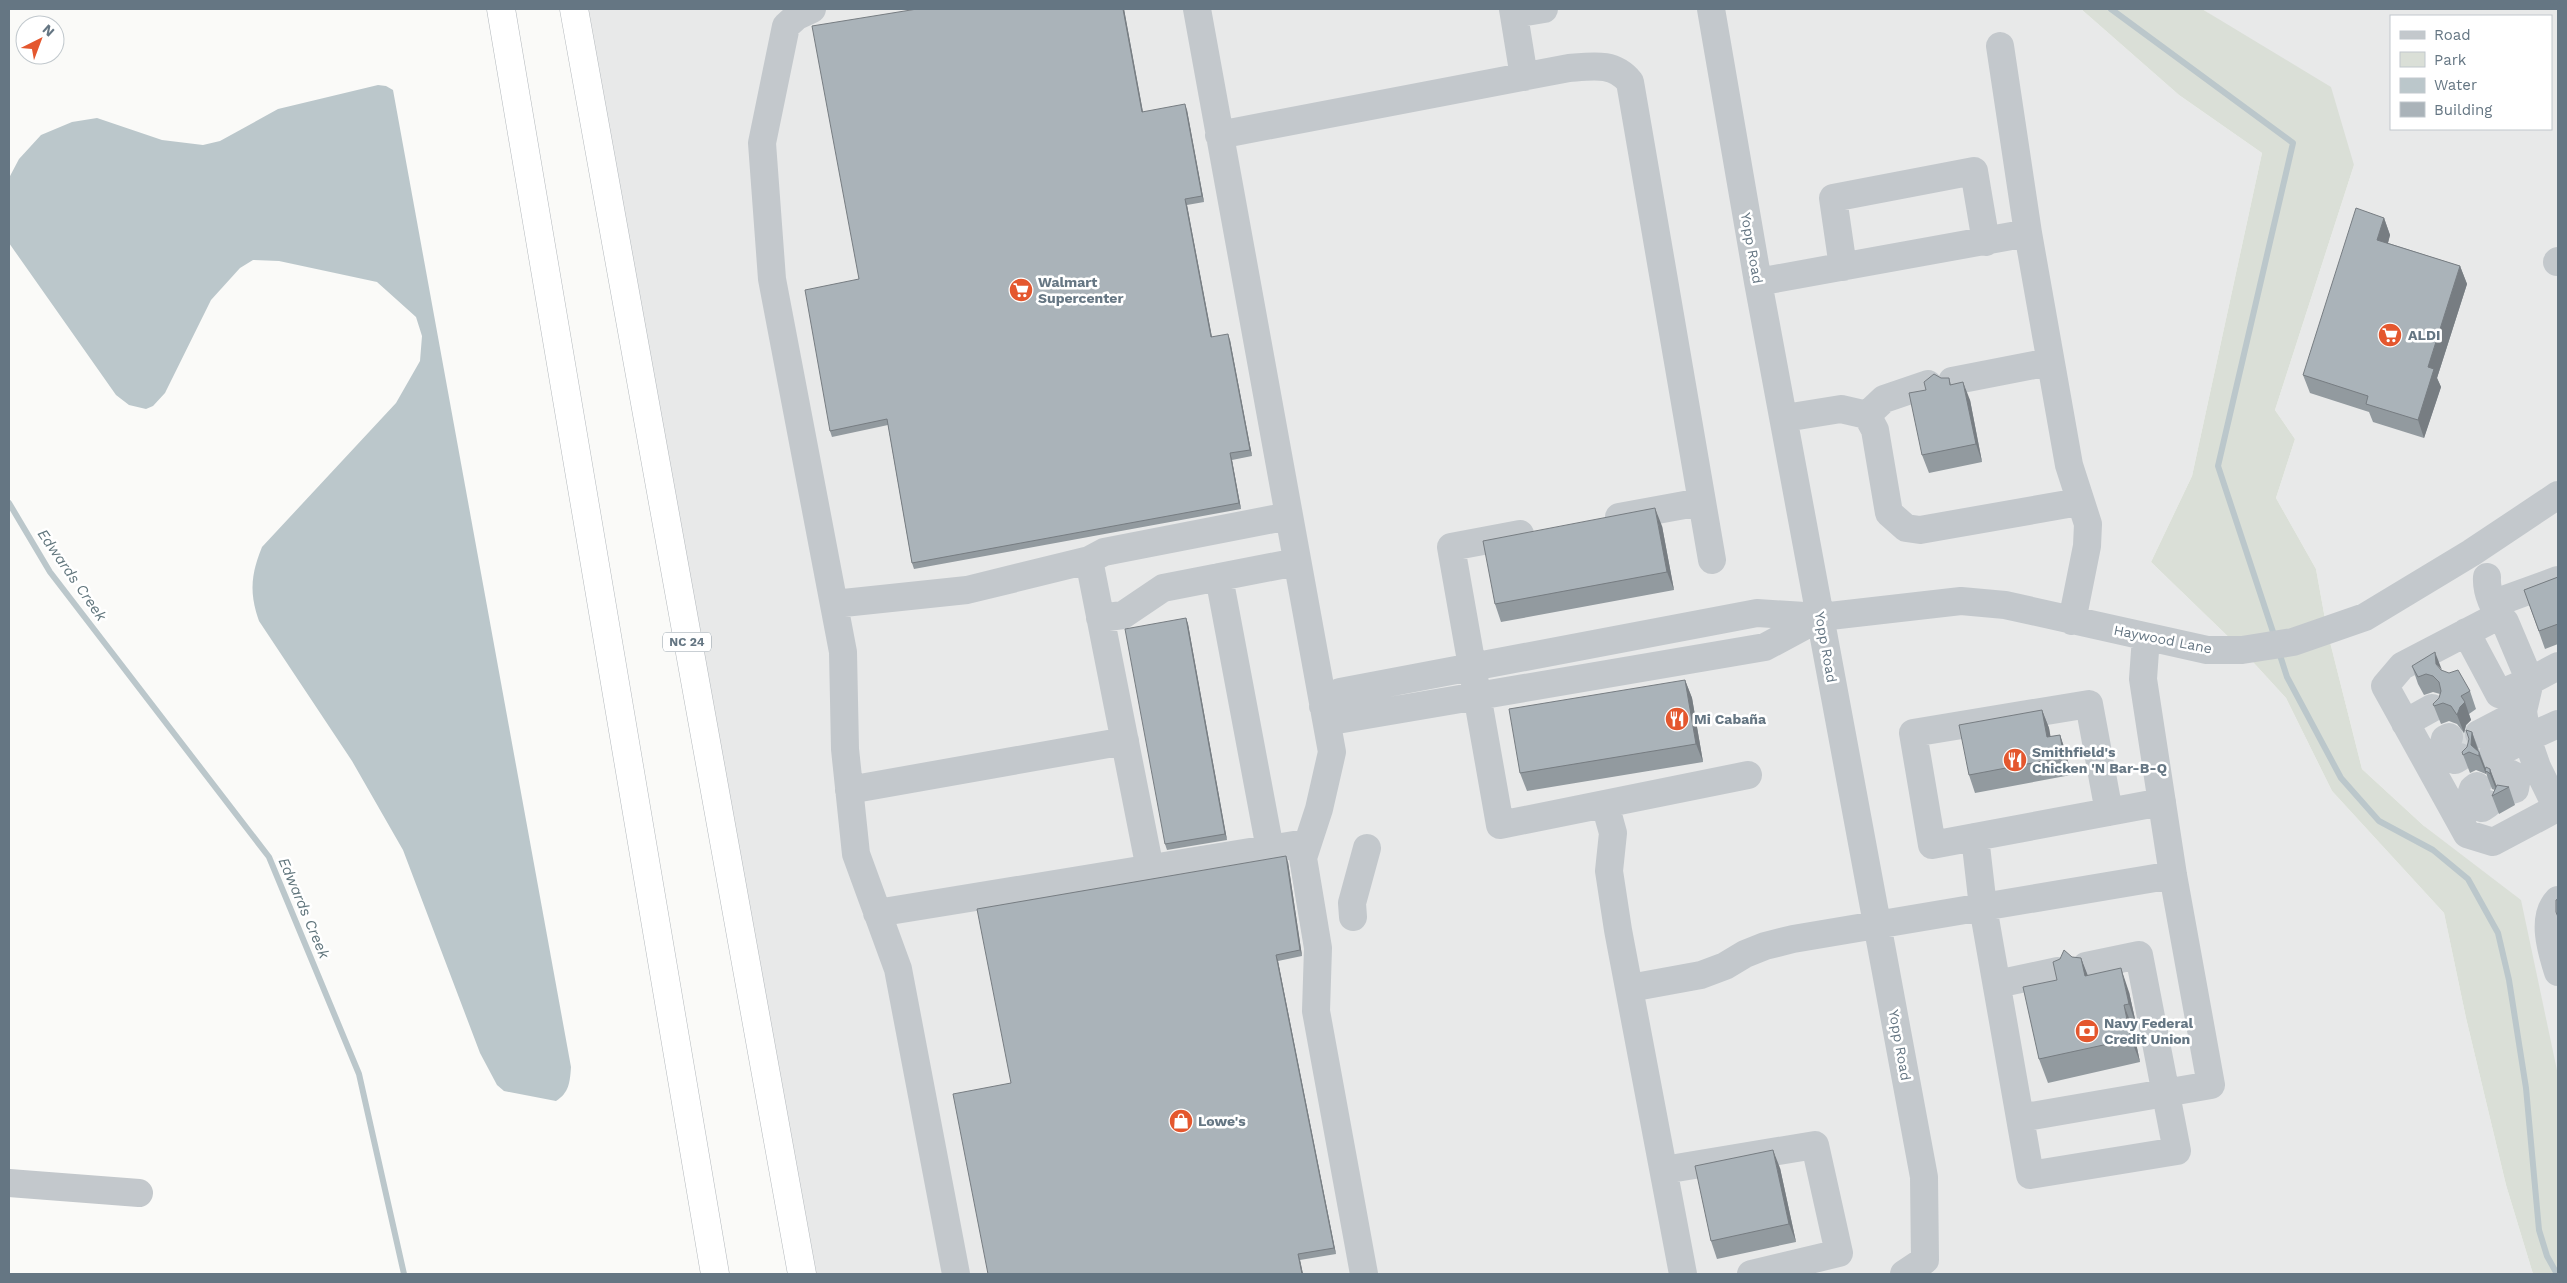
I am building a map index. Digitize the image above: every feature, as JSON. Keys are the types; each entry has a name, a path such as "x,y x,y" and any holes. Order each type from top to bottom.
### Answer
{"highway":[{"path":"501,9 715,1274"},
{"name":"NC 24","path":"574,9 802,1274"}],"street":[{"path":"812,9 797,16 786,26 762,143 772,278 843,652 849,790 856,854 898,969 956,1274"},
{"path":"1197,9 1332,752 1319,809 1302,858 1304,878 1318,948 1316,1011 1364,1274"},
{"path":"1524,76 1513,11 1544,9"},
{"name":"Yopp Road","path":"1711,9 1758,282 1785,418 1924,1177 1925,1260 1904,1274"},
{"path":"2000,46 2028,233 2050,362 2069,465 2079,502 2088,524 2087,546 2072,620"},
{"path":"1219,135 1569,68 1599,66 1614,68 1623,74 1630,82 1690,422 1701,502 1712,560"},
{"path":"1843,267 1833,198 1974,171 1986,242"},
{"path":"1758,282 2028,233"},
{"path":"1867,415 1884,399 1940,383 2050,362"},
{"path":"1785,418 1841,409 1867,415 1875,430 1889,513 1906,528 1920,530 2079,502"},
{"name":"Haywood Lane","path":"1821,616 1961,601 2005,606 2207,650 2242,650 2293,642 2365,617 2471,552 2558,495"},
{"path":"1595,521 1701,502"},
{"path":"834,604 968,590 1089,560 1104,552 1289,516"},
{"path":"1547,529 1451,547 1500,825 1748,775"},
{"path":"2471,552 2487,577 2500,583 2503,612 2530,680 2523,712 2500,757"},
{"path":"1089,560 1150,868"},
{"path":"1100,618 1124,614 1162,588 1297,562"},
{"path":"1219,577 1270,849"},
{"path":"2396,705 2402,666 2554,587"},
{"path":"1323,706 1340,692 1756,613 1821,616"},
{"path":"1323,706 1338,720 1765,647 1821,616"},
{"path":"2466,632 2499,694 2558,666"},
{"path":"2020,1118 2212,1085 2162,802 2144,679 2146,638"},
{"path":"2460,682 2485,668"},
{"path":"2396,705 2428,700"},
{"path":"2109,812 2089,704 1913,733 1932,845 2109,812 2162,802"},
{"path":"2396,705 2459,776 2467,834 2493,842 2557,808 2500,757"},
{"path":"2523,712 2527,738"},
{"path":"2500,757 2527,738 2558,724"},
{"path":"2500,757 2527,738"},
{"path":"849,790 1125,741"},
{"path":"1605,804 1613,833 1609,871 1683,1274"},
{"path":"1975,837 1984,907 2030,1175 2177,1152 2139,955 2086,966"},
{"path":"877,913 1306,843"},
{"path":"1353,917 1352,903 1367,848"},
{"path":"1630,988 1701,975 1725,966 1745,954 1765,946 2174,875"},
{"path":"2558,900 2550,910 2548,925 2558,972"},
{"path":"1997,984 2058,971"},
{"path":"1664,1170 1816,1145 1839,1252 1808,1262 1751,1274"},
{"path":"9,1183 139,1193"}],"shaded area":[{"path":"574,9 2081,9 2179,95 2262,153 2192,476 2151,562 2242,650 2286,698 2332,791 2444,913 2466,1018 2506,1185 2533,1274 802,1274"},
{"path":"2202,9 2558,9 2558,1075 2554,1063 2424,826 2362,769 2327,630 2316,569 2276,498 2295,439 2275,410 2354,165 2214,17"}],"green space":[{"path":"2081,9 2202,9 2331,87 2354,165 2275,410 2295,439 2276,498 2316,569 2327,630 2362,769 2424,826 2521,900 2558,1075 2558,1274 2533,1274 2506,1185 2466,1018 2444,913 2332,791 2286,698 2242,650 2151,562 2192,476 2262,153 2179,95"}],"water":[{"path":"378,85 386,86 393,90 571,1067 568,1087 564,1094 556,1101 504,1091 497,1085 480,1053 403,850 352,761 259,621 254,601 255,566 262,547 396,403 420,361 422,336 416,317 377,282 279,261 253,260 240,268 211,300 165,393 153,406 146,409 129,405 116,395 9,243 9,178 19,159 41,135 72,122 97,118 162,140 203,145 220,141 278,109"}],"building":[{"name":"Walmart Supercenter","path":"917,9 1123,9 1142,112 1185,104 1202,196 1185,199 1211,337 1228,334 1250,450 1230,453 1239,503 912,563 887,419 830,431 805,290 859,279 812,26"},
{"name":"ALDI","path":"2356,208 2384,218 2377,240 2460,266 2428,367 2434,369 2418,420 2366,404 2368,396 2303,375"},
{"path":"1934,374 1941,378 1949,378 1950,385 1963,382 1976,444 1922,455 1909,393 1926,390 1924,382"},
{"path":"1655,508 1667,572 1495,604 1483,541"},
{"path":"2558,577 2558,624 2539,631 2524,590"},
{"path":"1186,618 1225,834 1165,844 1125,629"},
{"path":"2435,652 2436,664 2441,670 2449,673 2458,670 2470,691 2461,696 2465,702 2460,707 2457,715 2451,706 2443,703 2434,706 2433,704 2439,698 2441,691 2439,682 2433,676 2426,674 2418,677 2412,666"},
{"path":"1685,680 1696,744 1520,773 1509,709"},
{"path":"2042,710 2047,737 2060,735 2064,757 1969,775 1959,725"},
{"path":"2466,730 2472,732 2471,745 2479,752 2479,756 2469,752 2463,755 2462,752 2467,747 2469,739"},
{"path":"2486,767 2490,769 2490,774 2485,771"},
{"path":"2497,785 2509,787 2492,796"},
{"path":"1286,856 1300,950 1276,955 1334,1248 1298,1254 1302,1274 988,1274 953,1094 1011,1083 977,909"},
{"path":"2558,899 2558,917 2556,900"},
{"path":"2064,950 2072,957 2081,958 2085,976 2121,968 2129,1004 2124,1005 2131,1039 2039,1059 2023,987 2057,980 2053,962 2060,959"},
{"path":"1773,1150 1789,1224 1711,1241 1695,1166"}],"waterway":[{"path":"2111,9 2293,143 2218,466 2275,638"},
{"name":"Edwards Creek","path":"9,503 50,572 269,857 359,1074 404,1274"},
{"path":"2278,649 2287,677 2341,778 2379,821 2433,850 2468,879 2498,933 2509,980 2526,1088 2539,1230 2547,1256 2557,1274"}],"tunnel":[{"path":"2455,747 2479,734"}],"place":[{"name":"Walmart Supercenter","path":"1021,290"},
{"name":"ALDI","path":"2390,335"},
{"name":"Mi Cabaña","path":"1677,719"},
{"name":"Smithfield's Chicken 'N Bar-B-Q","path":"2015,760"},
{"name":"Navy Federal Credit Union","path":"2087,1031"},
{"name":"Lowe's","path":"1181,1121"}]}
